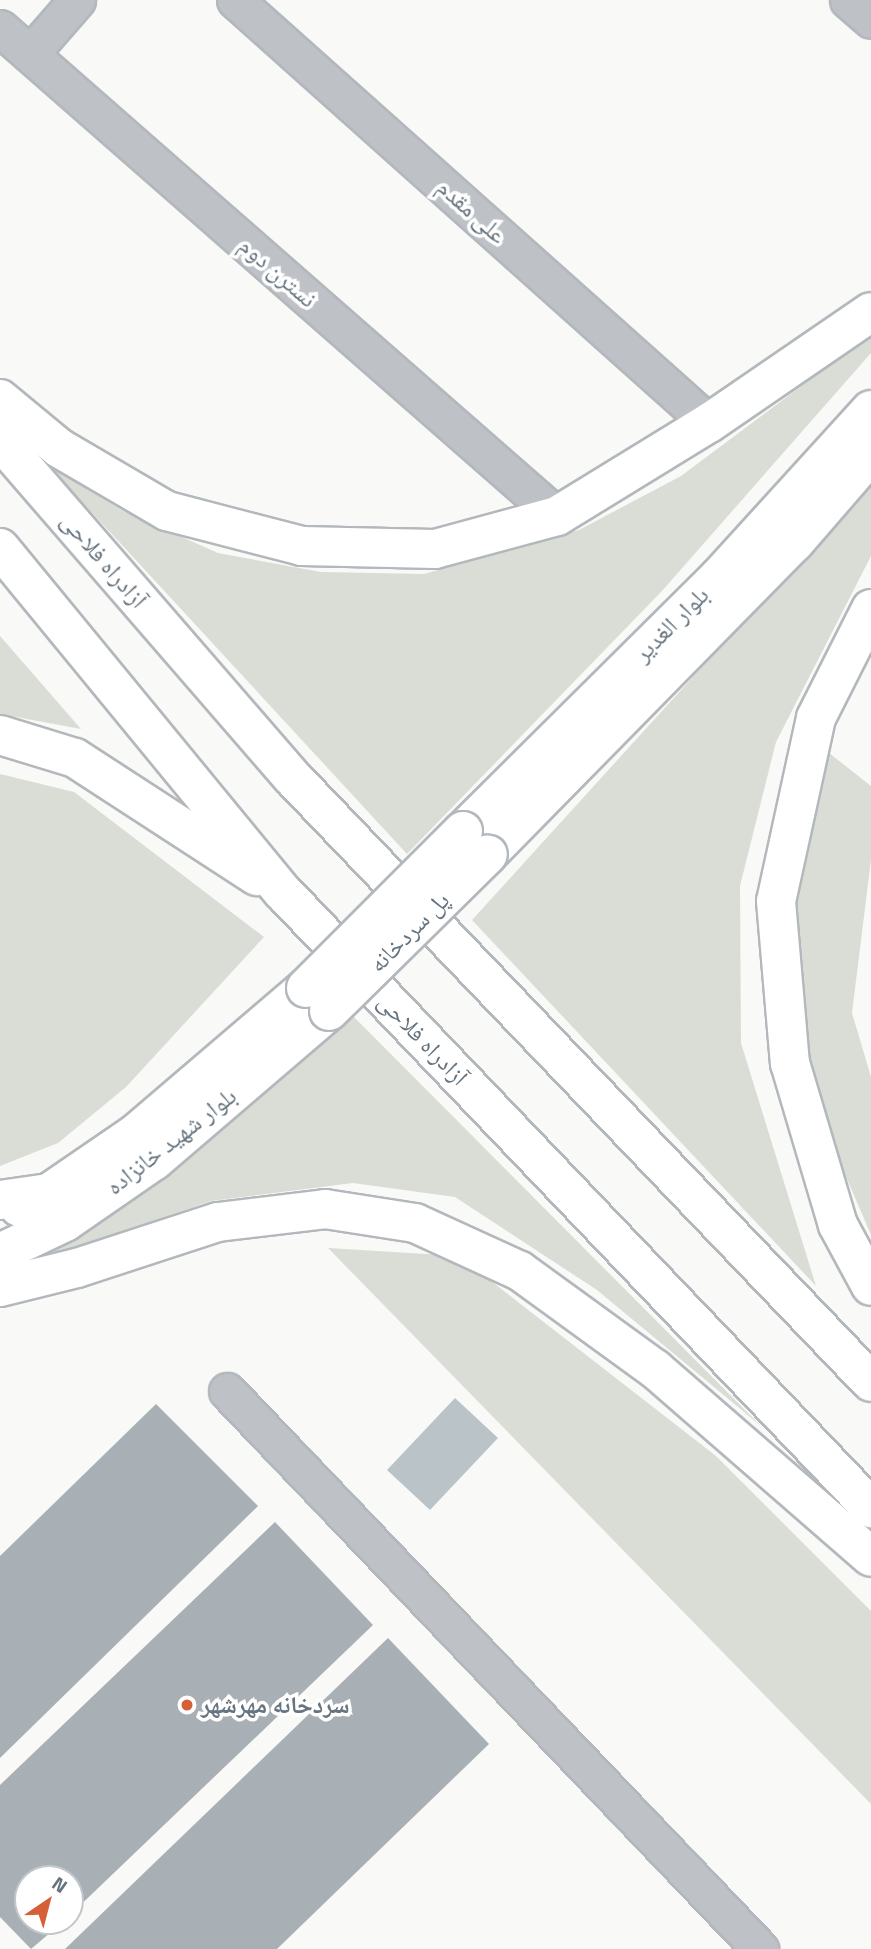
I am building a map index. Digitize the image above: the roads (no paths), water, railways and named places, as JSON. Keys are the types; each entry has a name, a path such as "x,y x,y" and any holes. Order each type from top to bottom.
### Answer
{"main road":[{"path":"0,399 59,448 167,511 302,546 435,549 556,516 709,423 871,312"},
{"name":"بلوار الغدیر","path":"476,842 871,410"},
{"name":"آزادراه فلاحی","path":"0,440 292,776 871,1382"},
{"name":"بلوار الغدیر","path":"476,842 794,543 871,454"},
{"name":"آزادراه فلاحی","path":"0,548 283,892 871,1508"},
{"path":"871,609 816,718 776,901 790,1063 838,1225 871,1286"},
{"path":"0,735 75,758 283,892"},
{"name":"پل سردخانه","path":"318,999 476,842"},
{"name":"بلوار شهید خانزاده","path":"0,1216 48,1192 135,1134 318,999"},
{"name":"بلوار شهید خانزاده","path":"0,1253 65,1222 155,1160 318,999"},
{"path":"0,1200 48,1192"},
{"path":"0,1287 76,1268 218,1222 326,1209 415,1223 520,1271 643,1361 871,1557"}],"street":[{"path":"30,54 78,0"},
{"name":"علی مقدم","path":"235,0 709,423"},
{"path":"848,0 871,20"},
{"name":"نسترن دوم","path":"0,27 556,516"},
{"path":"227,1391 760,1949"}],"place":[{"name":"سردخانه مهرشهر","path":"187,1705"}]}
